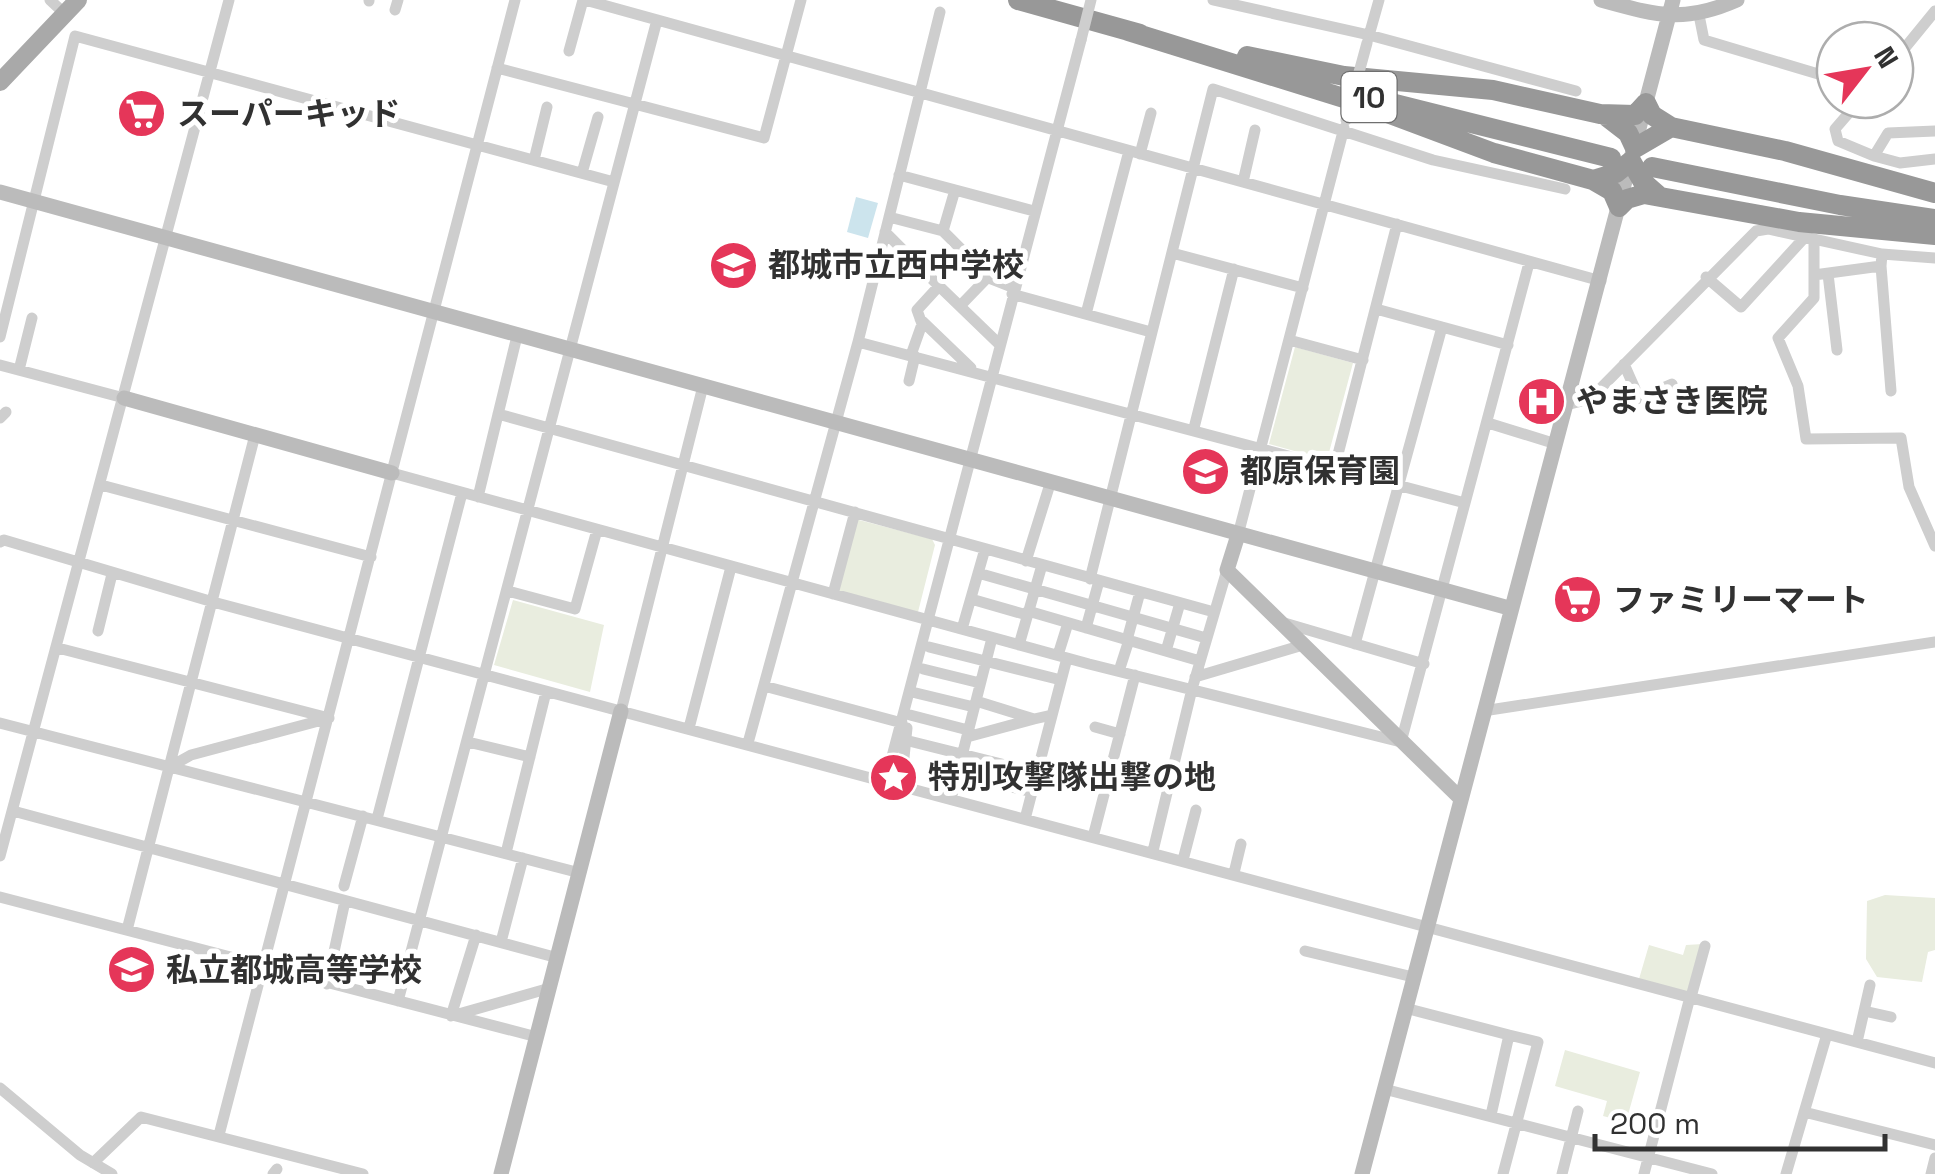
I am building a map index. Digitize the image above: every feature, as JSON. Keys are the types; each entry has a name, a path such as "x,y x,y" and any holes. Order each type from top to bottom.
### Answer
{"highway":[{"name":"10","path":"1018,0 1626,156"},
{"path":"1128,30 1344,76 1493,90 1600,114 1634,115 1646,104 1652,116 1671,127 1785,151 1935,193"},
{"path":"1128,30 1363,104 1494,153 1593,180 1612,191 1619,208 1636,194 1659,196 1799,222 1935,236"},
{"path":"1600,114 1623,127 1626,156 1643,182 1659,196"},
{"path":"1593,180 1616,173 1626,156 1671,127"},
{"path":"1652,167 1840,205 1935,218"}],"main road":[{"path":"0,82 72,7"}],"street":[{"path":"50,0 72,7"},
{"path":"0,856 229,0"},
{"path":"220,1135 515,0"},
{"path":"569,51 584,0 1601,281"},
{"path":"498,68 764,138 801,0"},
{"path":"885,782 923,669 989,376 1091,0"},
{"path":"1213,0 1576,91"},
{"path":"1152,851 1379,0"},
{"path":"1601,0 1669,18 1699,15 1737,0"},
{"path":"1362,1174 1424,928 1601,281 1619,208 1626,156 1646,104 1673,0"},
{"path":"1915,36 1935,11"},
{"path":"748,743 858,342 940,12"},
{"path":"1699,15 1704,40 1815,73"},
{"path":"398,1001 657,20"},
{"path":"52,28 614,182"},
{"path":"0,337 30,202 75,36"},
{"path":"1086,628 1130,410 1213,89 1344,126 1433,160 1565,189"},
{"path":"534,160 548,106"},
{"path":"1086,314 1134,153 1151,113"},
{"path":"582,174 598,117"},
{"path":"1843,120 1835,129 1838,142 1900,162 1935,159"},
{"path":"1243,182 1255,130"},
{"path":"1874,156 1888,134 1935,130"},
{"path":"899,175 1034,211"},
{"path":"943,230 955,190"},
{"path":"0,192 1109,501 1510,608"},
{"path":"889,217 943,230 988,276 1013,291 1151,332"},
{"path":"1335,466 1397,224"},
{"path":"1566,406 1590,398 1756,230 1809,238 1881,260"},
{"path":"885,232 998,343"},
{"path":"1809,238 1814,298 1778,338 1798,386 1806,439 1901,438 1909,487 1935,546"},
{"path":"1706,277 1741,307 1809,238"},
{"path":"1172,253 1302,288"},
{"path":"1814,275 1881,260 1935,258"},
{"path":"1881,260 1891,391"},
{"path":"1401,742 1529,262"},
{"path":"1194,428 1234,269"},
{"path":"1828,274 1837,350"},
{"path":"960,306 988,276"},
{"path":"909,381 920,320 917,310 939,286"},
{"path":"1376,309 1508,345"},
{"path":"20,370 32,318"},
{"path":"920,320 975,372"},
{"path":"1356,644 1442,327"},
{"path":"478,497 517,336"},
{"path":"1288,340 1363,360"},
{"path":"858,342 1130,410 1465,503"},
{"path":"1624,364 1639,398"},
{"path":"0,365 932,624 1135,675 1194,683 1401,742"},
{"path":"1618,407 1672,384"},
{"path":"502,1174 703,386"},
{"path":"498,414 1214,612"},
{"path":"1488,423 1556,444"},
{"path":"127,930 255,435"},
{"path":"1026,561 1050,484"},
{"path":"101,485 371,556"},
{"path":"377,819 462,492"},
{"path":"834,594 854,512"},
{"path":"508,592 575,609 597,530"},
{"path":"0,542 1935,1063"},
{"path":"962,629 985,549"},
{"path":"1018,645 1042,565"},
{"path":"689,728 731,567"},
{"path":"1227,570 1460,798"},
{"path":"978,573 1206,638"},
{"path":"98,631 112,574"},
{"path":"1119,671 1140,592"},
{"path":"970,599 1200,661"},
{"path":"1166,651 1180,603"},
{"path":"1281,622 1424,664"},
{"path":"1025,820 1061,680 1068,623"},
{"path":"902,786 906,719 932,624"},
{"path":"950,799 992,638"},
{"path":"1484,711 1935,642"},
{"path":"1194,683 1303,644"},
{"path":"928,647 1061,680"},
{"path":"58,648 330,718"},
{"path":"923,669 980,683"},
{"path":"1093,836 1135,675"},
{"path":"764,686 967,734 1052,715"},
{"path":"506,854 546,692"},
{"path":"916,693 1034,719"},
{"path":"172,765 191,756 330,718"},
{"path":"0,723 580,873"},
{"path":"1095,727 1120,734"},
{"path":"905,740 1037,773"},
{"path":"468,742 530,756"},
{"path":"1172,772 1196,779"},
{"path":"957,773 1032,792"},
{"path":"1183,860 1196,810"},
{"path":"13,811 558,958"},
{"path":"344,886 363,816"},
{"path":"1234,873 1241,844"},
{"path":"501,942 522,858"},
{"path":"0,896 537,1037"},
{"path":"327,984 345,901"},
{"path":"451,1016 476,934"},
{"path":"1644,1174 1705,946"},
{"path":"1306,951 1412,977"},
{"path":"1857,1042 1870,985"},
{"path":"451,1016 550,988"},
{"path":"1405,1008 1538,1042 1504,1174"},
{"path":"1864,1011 1890,1017"},
{"path":"1786,1174 1827,1034"},
{"path":"1491,1115 1510,1035"},
{"path":"0,1088 112,1174"},
{"path":"1384,1089 1648,1157 1678,1170 1706,1173"},
{"path":"1562,1174 1578,1111"},
{"path":"1804,1112 1935,1145"},
{"path":"93,1163 141,1117 362,1174"},
{"path":"1930,1174 1935,1158"}],"shaded area":[{"path":"1295,347 1353,363 1327,460 1269,444"},
{"path":"855,519 932,539 935,545 918,612 837,591"},
{"path":"513,600 604,625 590,692 494,665"},
{"path":"1885,895 1935,898 1935,950 1928,952 1922,982 1877,977 1866,959 1867,901"},
{"path":"1703,944 1688,994 1639,979 1649,945 1683,955 1686,945"},
{"path":"1565,1050 1640,1072 1626,1122 1603,1116 1607,1101 1555,1086"}],"water":[{"path":"856,197 878,203 868,238 847,232"}],"place":[{"name":"スーパーキッド","path":"142,114"},
{"name":"都城市立西中学校","path":"733,265"},
{"name":"やまさき医院","path":"1541,401"},
{"name":"都原保育園","path":"1205,471"},
{"name":"ファミリーマート","path":"1578,600"},
{"name":"特別攻撃隊出撃の地","path":"893,777"},
{"name":"私立都城高等学校","path":"131,970"}]}
